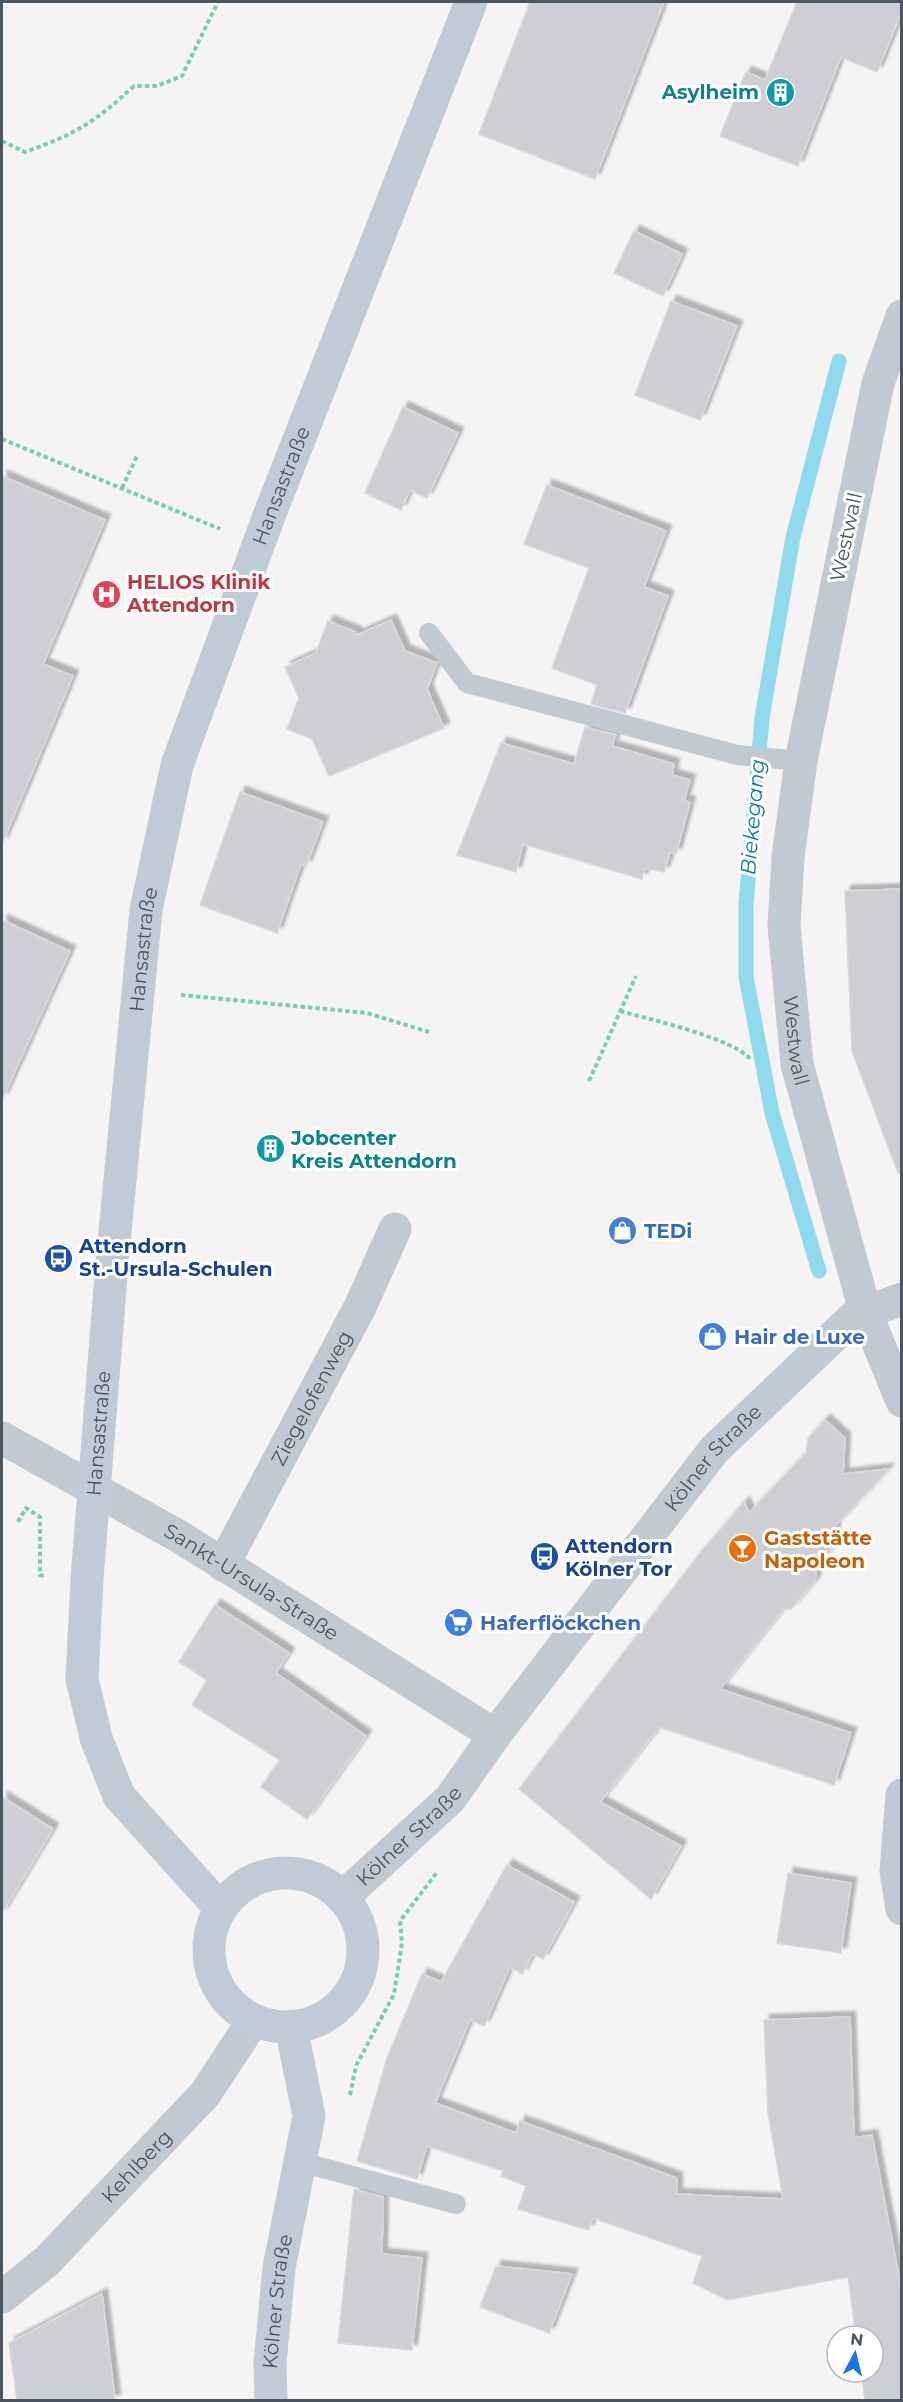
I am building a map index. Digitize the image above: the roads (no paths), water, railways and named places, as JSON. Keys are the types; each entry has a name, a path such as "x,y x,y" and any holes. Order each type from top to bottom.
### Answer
{"main road":[{"name":"Hansastraße","path":"220,1908 119,1796 96,1738 82,1678 95,1488 146,910 177,765 269,516 471,2"},
{"path":"279,1872 303,1874 325,1883 343,1897 357,1918 363,1942 362,1967 353,1990 337,2009 315,2022 291,2027 272,2026 253,2021 232,2006 216,1985 208,1959 210,1933 220,1908 235,1891 256,1878 279,1872"},
{"name":"Kölner Straße","path":"271,2400 270,2363 279,2268 309,2115 291,2027"}],"street":[{"name":"Westwall","path":"902,316 878,383 795,760 784,926 797,1064 865,1311 902,1401"},
{"name":"Ziegelofenweg","path":"223,1565 361,1305 395,1229"},
{"name":"Kölner Straße","path":"343,1897 450,1799 495,1735 714,1450 855,1316 902,1299"},
{"name":"Sankt-Ursula-Straße","path":"2,1438 95,1488 223,1565 495,1735"},
{"path":"902,1795 896,1871 902,1909"},
{"name":"Kehlberg","path":"2,2297 47,2261 205,2094 253,2021"}],"lane":[{"path":"429,633 467,683 737,755 795,760"},
{"path":"301,2162 456,2204"}],"waterway":[{"name":"Biekegang","path":"819,1271 772,1113 746,977 746,904 762,718 793,537 839,361"}],"place":[{"name":"Asylheim","path":"780,92"},
{"name":"HELIOS Klinik Attendorn","path":"106,594"},
{"name":"Jobcenter Kreis Attendorn","path":"270,1149"},
{"name":"TEDi","path":"623,1231"},
{"name":"Attendorn St.-Ursula-Schulen","path":"58,1258"},
{"name":"Hair de Luxe","path":"713,1337"},
{"name":"Gaststätte Napoleon","path":"743,1549"},
{"name":"Attendorn Kölner Tor","path":"544,1557"},
{"name":"Haferflöckchen","path":"459,1623"}]}
